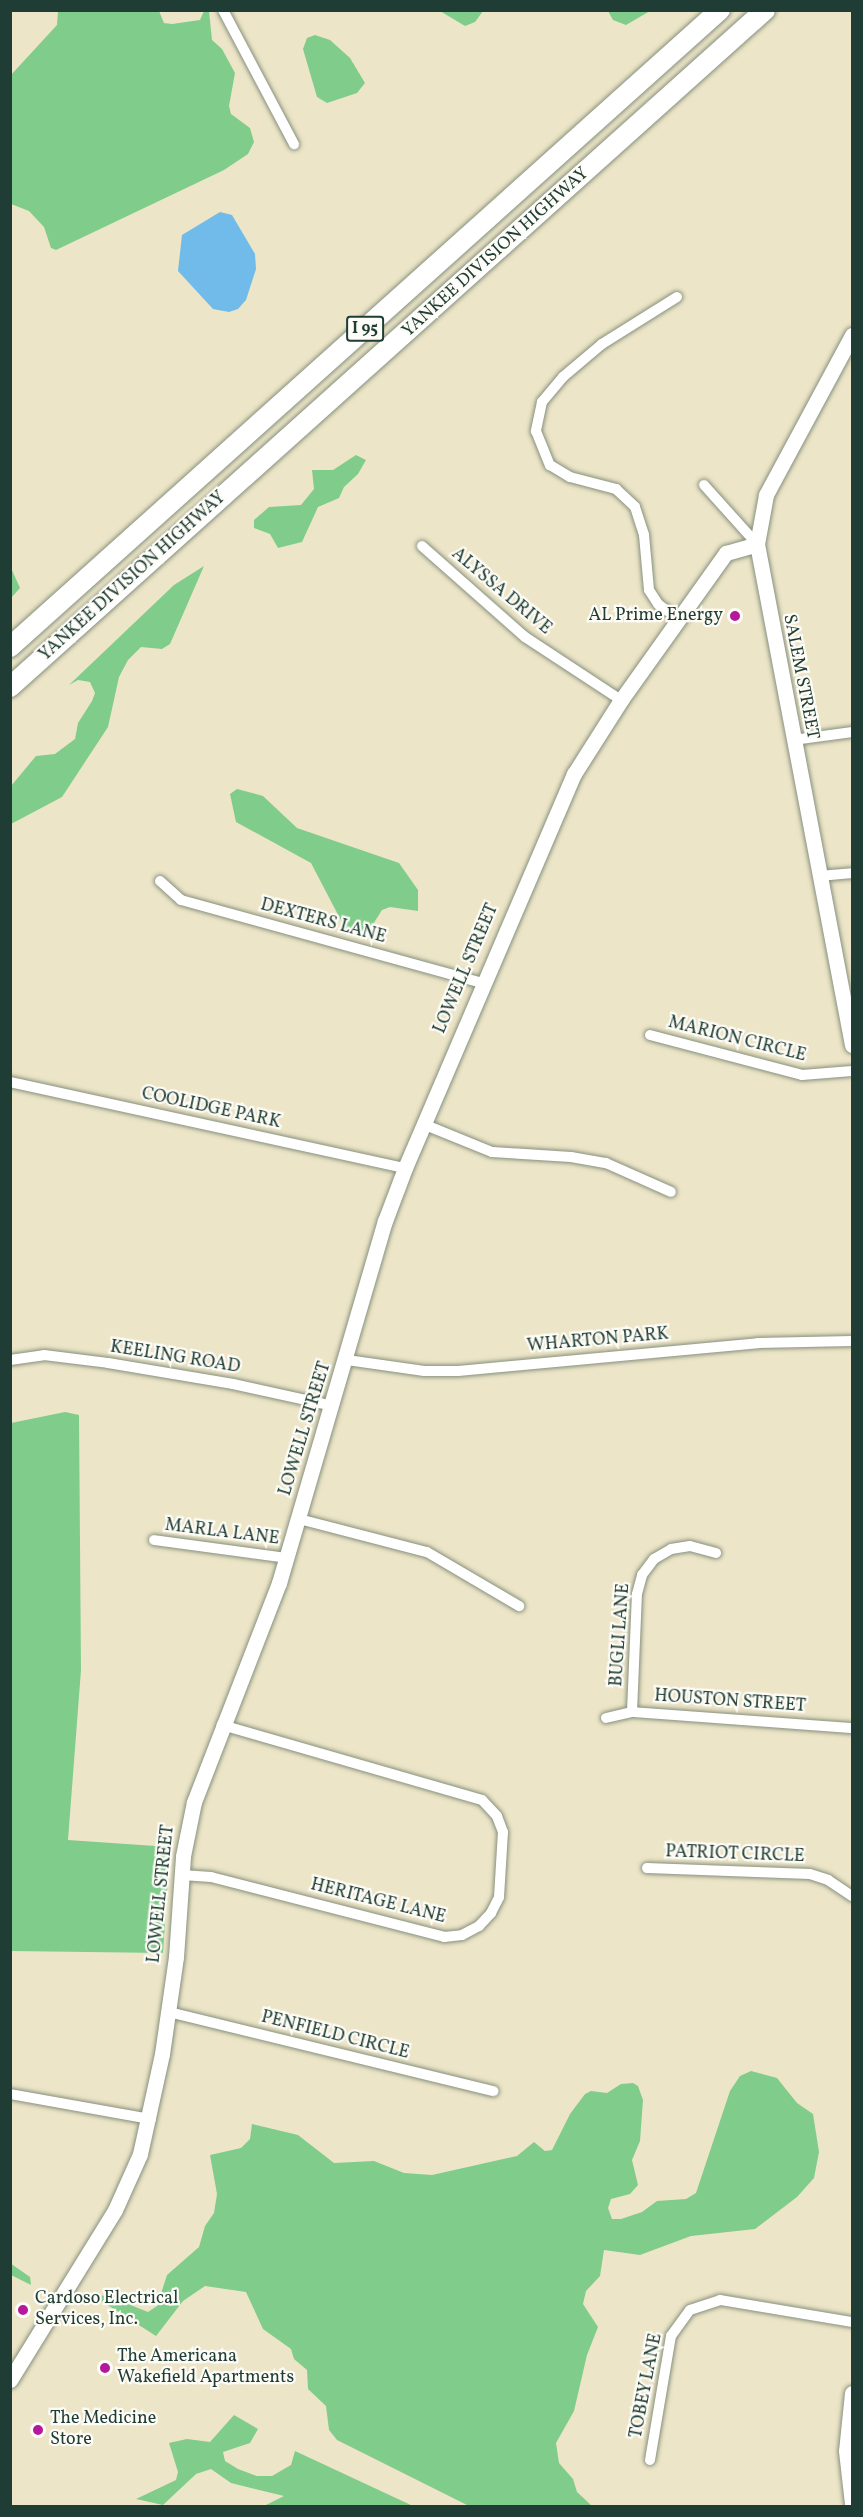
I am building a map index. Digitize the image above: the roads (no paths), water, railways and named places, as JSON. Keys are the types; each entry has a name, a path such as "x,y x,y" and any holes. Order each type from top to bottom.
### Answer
{"highway":[{"name":"YANKEE DIVISION HIGHWAY","path":"10,647 720,10"},
{"name":"YANKEE DIVISION HIGHWAY","path":"10,687 765,10"}],"main road":[{"name":"SALEM STREET","path":"852,334 766,495 757,544 819,876 852,1036"},
{"name":"LOWELL STREET","path":"10,2380 121,2199 151,2119 169,2012 182,1875 194,1802 287,1558 347,1360 382,1229 405,1168 558,805 621,700 726,553 757,544"},
{"path":"852,2393 846,2451 852,2504"}],"street":[{"path":"223,10 294,144"},
{"path":"677,297 602,344 563,377 542,402 536,431 545,459 557,471 611,486 635,507 644,535 649,590 658,604 679,619"},
{"path":"704,485 757,544"},
{"name":"ALYSSA DRIVE","path":"422,546 525,637 621,700"},
{"path":"793,740 852,732"},
{"path":"819,876 852,873"},
{"name":"DEXTERS LANE","path":"160,881 183,901 483,983"},
{"name":"MARION CIRCLE","path":"650,1035 805,1075 852,1071"},
{"name":"COOLIDGE PARK","path":"10,1082 405,1168"},
{"path":"423,1124 492,1152 571,1157 606,1163 671,1192"},
{"name":"WHARTON PARK","path":"347,1360 412,1370 458,1371 758,1343 852,1341"},
{"name":"KEELING ROAD","path":"10,1360 41,1355 108,1363 233,1384 333,1406"},
{"path":"299,1519 427,1552 519,1606"},
{"name":"MARLA LANE","path":"154,1540 287,1558"},
{"name":"BUGLI LANE","path":"632,1712 637,1594 642,1575 654,1559 677,1547 716,1553"},
{"name":"HOUSTON STREET","path":"606,1718 632,1712 852,1728"},
{"name":"HERITAGE LANE","path":"182,1875 211,1877 444,1937 479,1926 499,1897 503,1832 497,1816 482,1800 222,1725"},
{"name":"PATRIOT CIRCLE","path":"647,1868 810,1874 828,1880 852,1896"},
{"name":"PENFIELD CIRCLE","path":"169,2012 494,2091"},
{"path":"10,2094 151,2119"},
{"name":"TOBEY LANE","path":"650,2460 671,2336 690,2310 720,2300 852,2322"}],"water":[{"path":"220,212 232,215 255,254 256,269 246,300 238,309 229,312 213,309 178,271 182,235"}],"place":[{"name":"AL Prime Energy","path":"735,616"},
{"name":"Cardoso Electrical Services, Inc.","path":"23,2310"},
{"name":"The Americana Wakefield Apartments","path":"105,2368"},
{"name":"The Medicine Store","path":"38,2430"}]}
